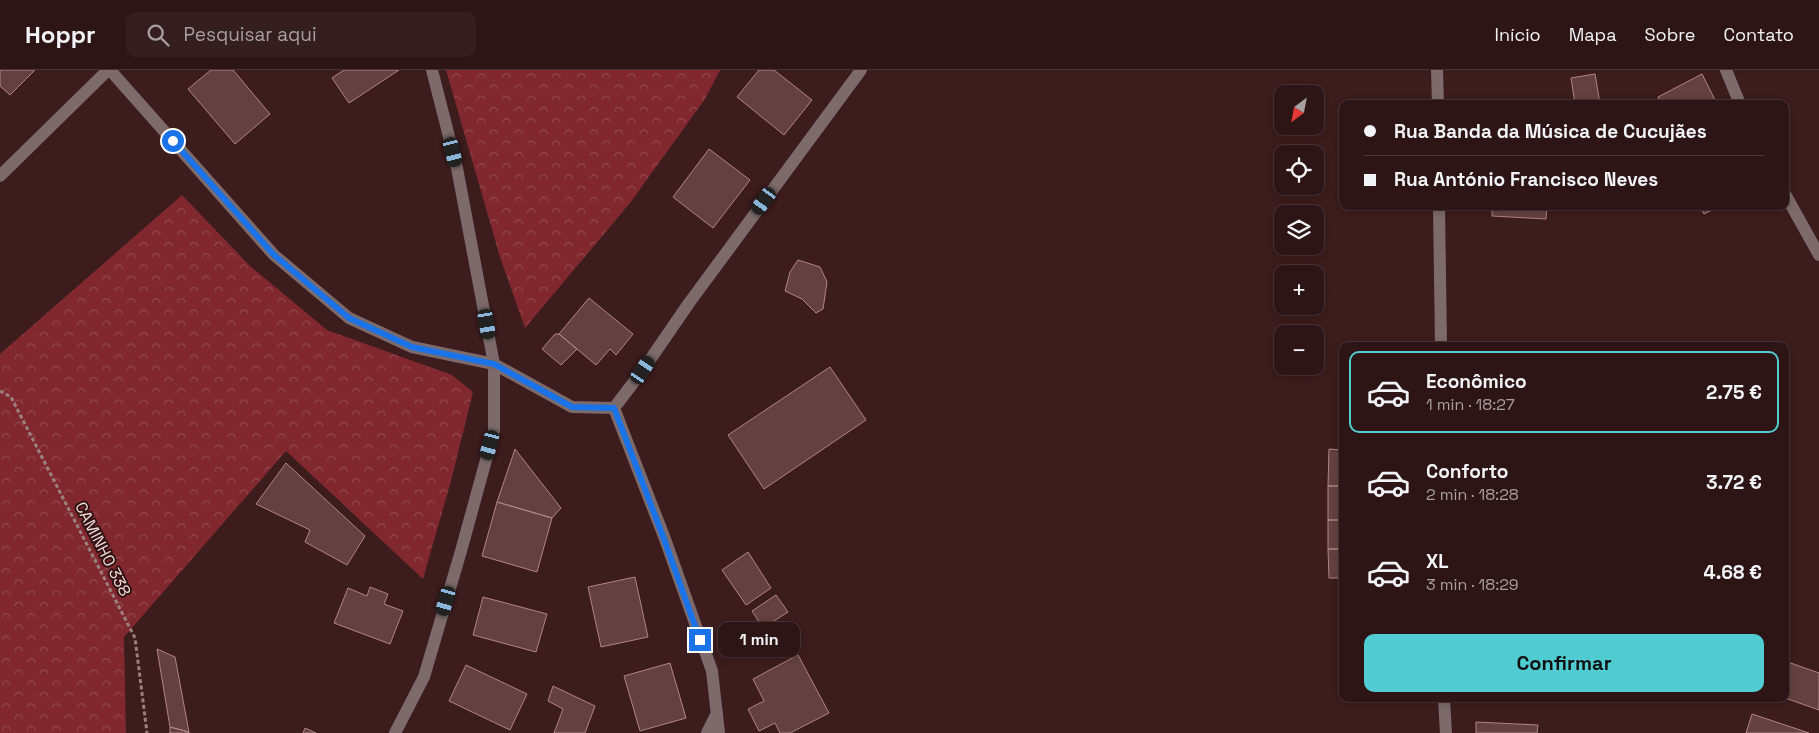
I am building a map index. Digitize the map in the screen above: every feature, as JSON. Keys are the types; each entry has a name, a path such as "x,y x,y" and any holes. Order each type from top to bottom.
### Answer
{"street":[{"path":"0,176 109,70 274,255 349,318 412,347 494,364 572,407 614,408"},
{"path":"395,733 424,677 494,431 494,364 457,168 432,70"},
{"path":"614,408 861,70"},
{"path":"1437,70 1438,100"},
{"path":"1726,70 1738,100"},
{"path":"1789,201 1819,255"},
{"path":"1439,210 1441,342"},
{"path":"614,408 712,671 719,733"},
{"path":"1444,702 1446,733"},
{"path":"707,733 717,712"}],"path":[{"name":"CAMINHO 338","path":"0,392 11,397 135,638 147,733"}],"green space":[{"path":"446,70 720,70 705,99 630,203 525,328 500,257"},
{"path":"182,195 250,266 327,330 452,375 473,392 451,481 423,579 286,451 124,637 126,733 0,733 0,354"}],"building":[{"path":"0,70 35,70 10,95 0,86"},
{"path":"211,70 233,70 270,114 235,144 188,89"},
{"path":"344,70 399,70 349,103 332,78"},
{"path":"759,70 774,70 812,100 784,135 737,97"},
{"path":"1595,74 1599,100 1574,100 1571,78"},
{"path":"1702,74 1715,100 1659,100 1658,97"},
{"path":"709,149 750,180 713,228 673,197"},
{"path":"1492,210 1547,210 1546,219 1492,216"},
{"path":"1702,210 1712,210 1704,214"},
{"path":"798,260 820,267 827,282 823,309 816,313 802,299 785,291 790,272"},
{"path":"589,298 633,334 616,355 610,349 596,365 559,334"},
{"path":"555,334 559,334 577,349 561,365 542,349"},
{"path":"830,367 866,420 764,489 728,435"},
{"path":"515,449 561,508 552,518 497,502"},
{"path":"1329,449 1339,450 1339,486 1328,486"},
{"path":"286,463 365,536 347,565 305,542 310,530 256,504"},
{"path":"1328,486 1339,486 1339,520 1328,520"},
{"path":"497,502 552,518 537,572 482,556"},
{"path":"1328,520 1339,520 1339,549 1328,549"},
{"path":"1328,549 1339,549 1339,578 1329,578"},
{"path":"748,552 771,588 746,605 722,570"},
{"path":"635,577 648,637 601,647 588,587"},
{"path":"370,587 388,594 384,604 403,611 390,644 334,623 348,588 367,596"},
{"path":"776,595 788,612 763,628 752,611"},
{"path":"483,597 547,614 536,652 473,635"},
{"path":"157,649 175,657 189,732 170,727"},
{"path":"798,655 829,713 790,733 780,733 775,723 759,731 748,709 764,701 753,679"},
{"path":"1789,662 1819,673 1819,710 1789,699"},
{"path":"670,663 686,718 640,731 624,676"},
{"path":"466,665 527,694 510,730 449,701"},
{"path":"553,686 595,706 585,733 554,733 563,709 548,701"},
{"path":"1752,714 1809,733 1746,733"},
{"path":"1476,722 1538,725 1537,733 1476,733"},
{"path":"170,727 189,732 189,733 170,733"},
{"path":"305,728 316,733 303,733"}],"route":[{"path":"173,141 274,255 349,318 412,347 494,364 572,407 614,408 700,640"}]}
